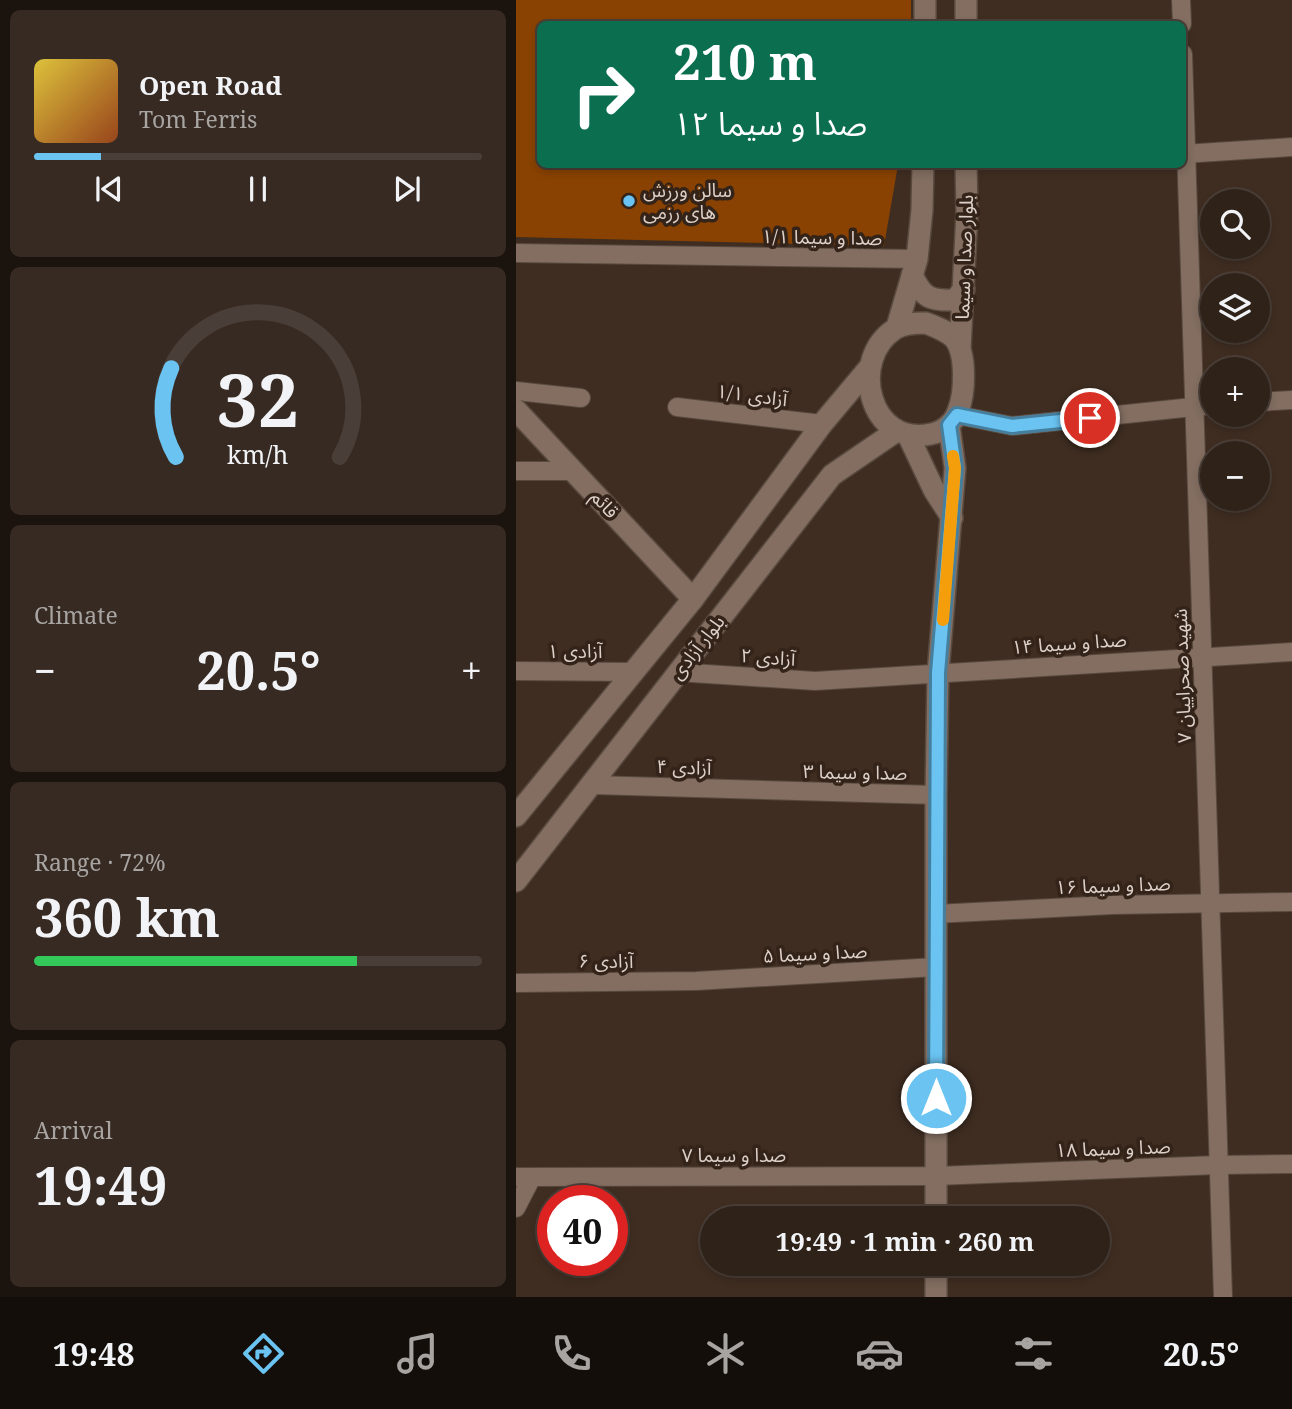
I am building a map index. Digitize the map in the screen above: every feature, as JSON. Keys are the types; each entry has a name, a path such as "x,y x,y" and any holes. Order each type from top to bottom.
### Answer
{"main road":[{"path":"925,0 925,21"},
{"path":"966,0 966,21"},
{"path":"923,168 922,210 915,267 897,327 885,338 869,368 868,383 880,415 902,433 952,518"},
{"name":"بلوار صدا و سیما","path":"960,349 966,168"},
{"path":"915,267 920,292 930,298 941,301 955,300 964,289"},
{"path":"897,327 926,323 954,338 960,349 963,384 961,402 953,420 955,468 938,673 936,1206"},
{"name":"بلوار آزادی","path":"516,816 693,599 822,424 869,368"},
{"name":"قائم","path":"516,410 693,599"},
{"path":"902,433 927,435 938,432 953,420"},
{"name":"بلوار آزادی","path":"516,881 832,475 902,433"},
{"path":"936,1276 936,1297"}],"street":[{"path":"1181,0 1182,21"},
{"path":"1186,154 1292,148"},
{"name":"شهید صحراییان ۷","path":"1185,168 1223,1297"},
{"name":"صدا و سیما ۱/۱","path":"516,253 915,267"},
{"path":"516,391 581,398"},
{"path":"1270,401 1292,400"},
{"path":"953,420 1012,426 1200,406"},
{"name":"آزادی ۱/۱","path":"677,407 822,424"},
{"path":"516,471 574,471"},
{"name":"صدا و سیما ۱۴","path":"815,681 1292,652"},
{"name":"آزادی ۱","path":"516,671 634,672"},
{"name":"آزادی ۲","path":"677,672 815,681"},
{"name":"آزادی ۴","path":"593,785 773,792"},
{"name":"صدا و سیما ۳","path":"773,792 936,795"},
{"name":"صدا و سیما ۱۶","path":"935,914 1292,902"},
{"name":"صدا و سیما ۵","path":"696,981 935,967"},
{"name":"آزادی ۶","path":"516,983 696,981"},
{"name":"صدا و سیما ۱۸","path":"936,1176 1218,1164 1292,1164"},
{"name":"صدا و سیما ۷","path":"524,1177 936,1176"},
{"path":"516,1208 524,1177"}],"shaded area":[{"path":"516,0 911,0 911,21 537,21 537,168 897,168 884,246 516,237"}],"slow traffic":[{"path":"943,620 952,518 955,468 953,456"}],"place":[{"name":"سالن ورزش های رزمی","path":"629,201"}],"route":[{"path":"936,1098 935,842 938,673 955,468 949,425 957,415 1012,426 1090,418"}]}
